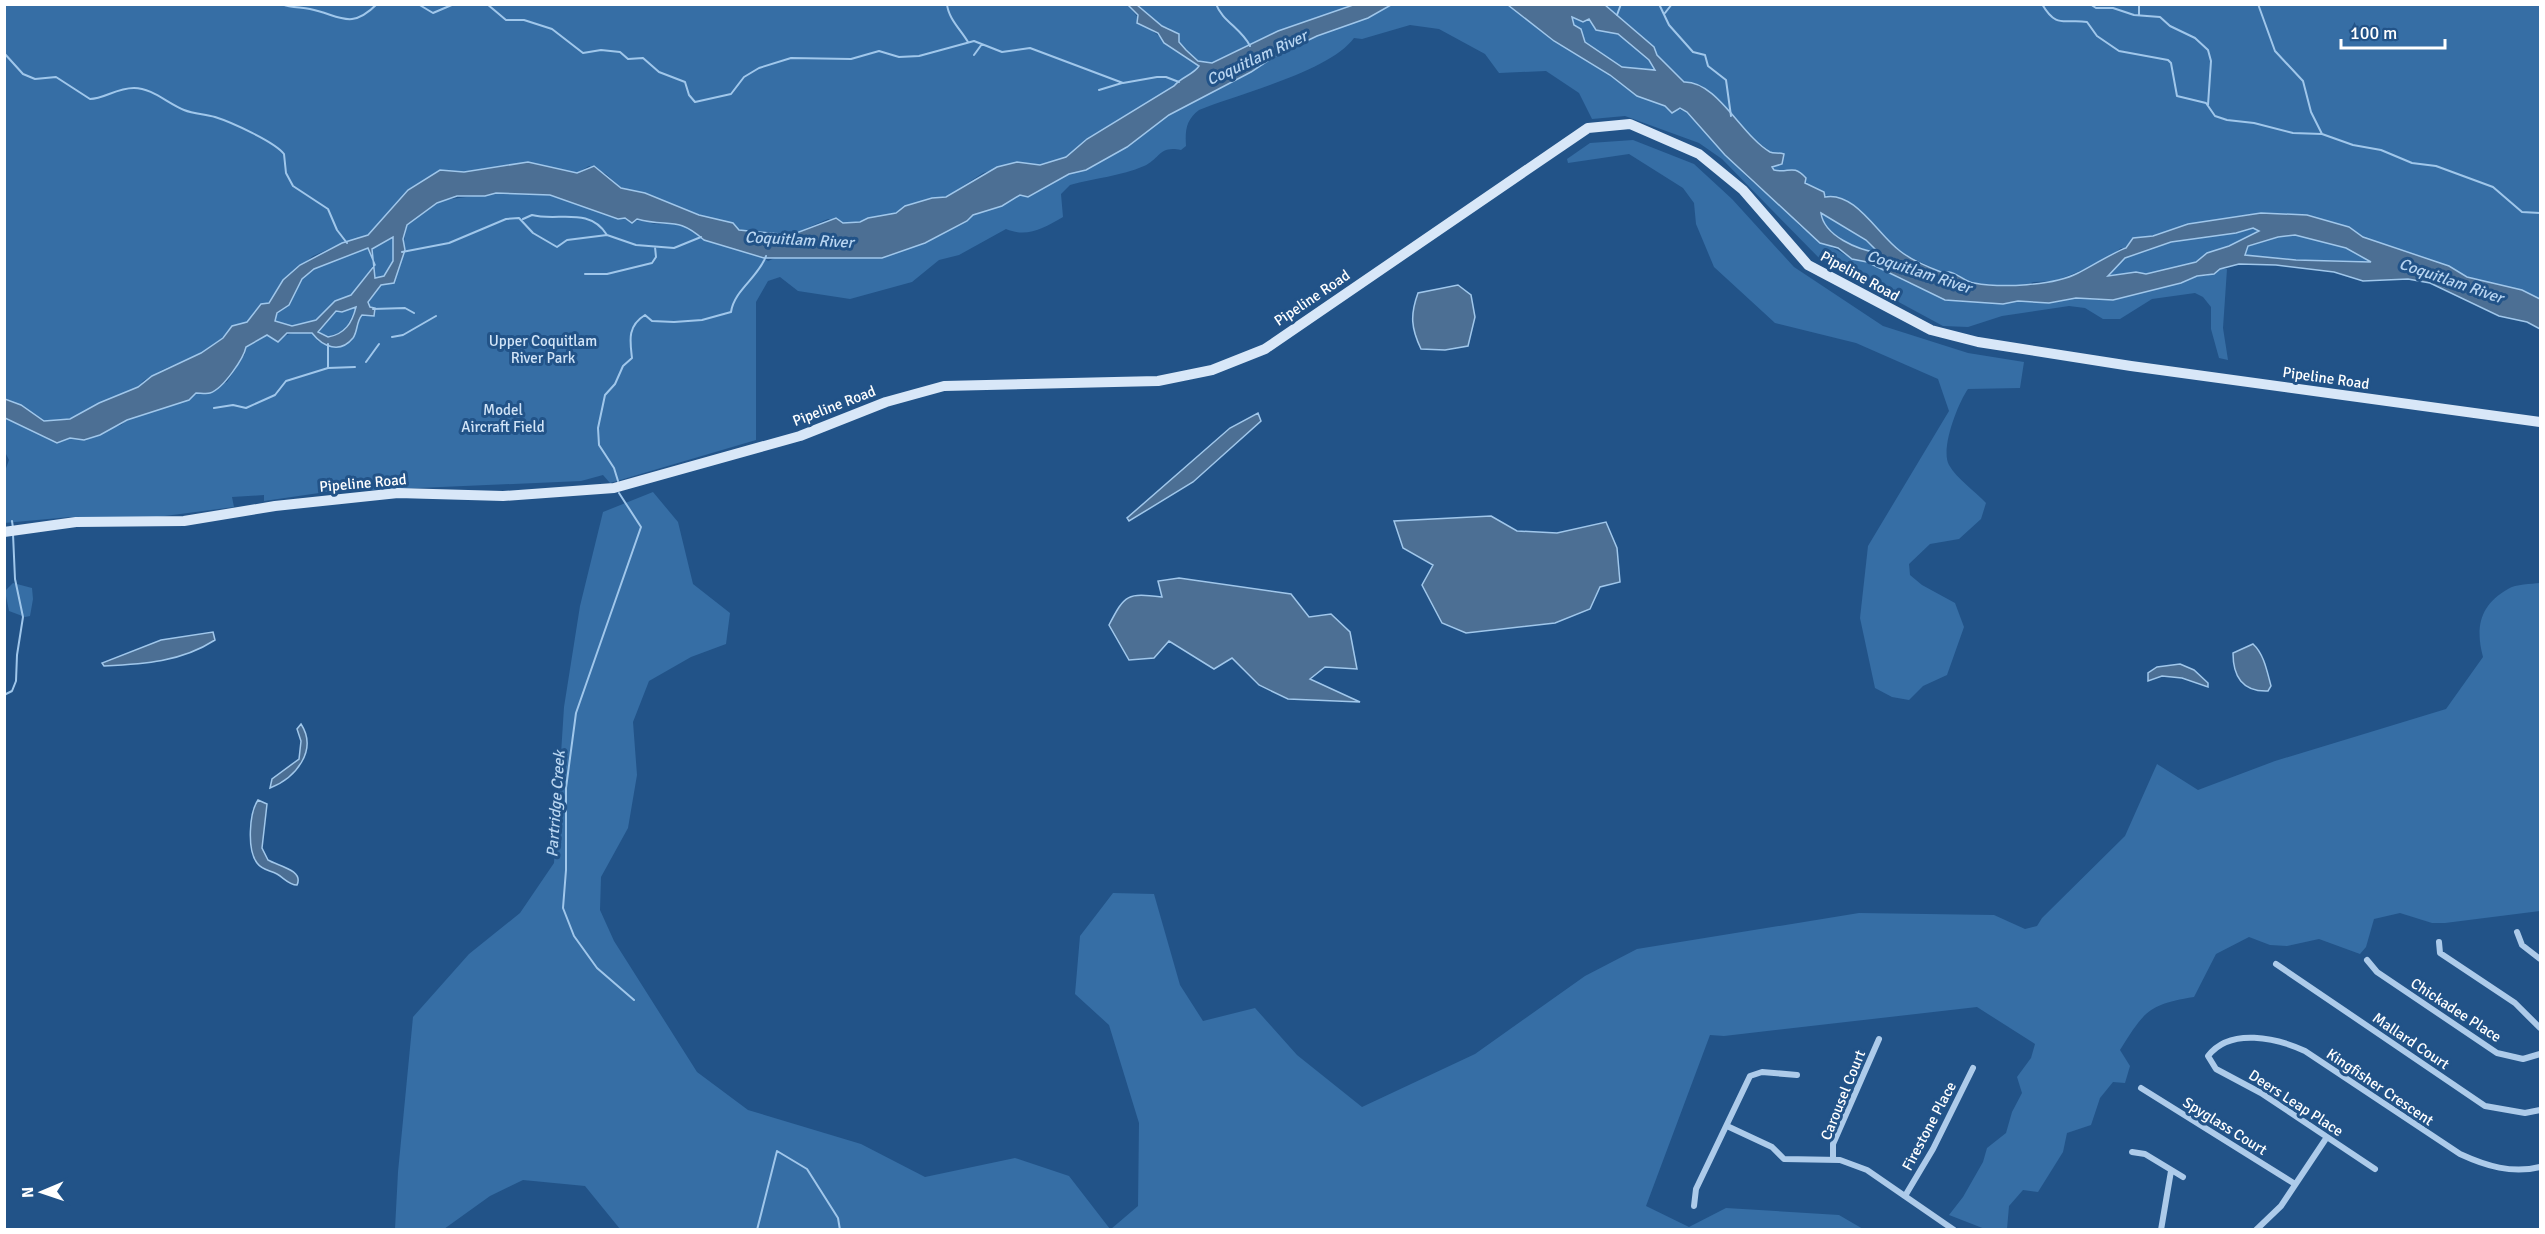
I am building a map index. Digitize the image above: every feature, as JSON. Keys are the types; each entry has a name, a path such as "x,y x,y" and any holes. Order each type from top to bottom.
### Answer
{"street":[{"name":"Pipeline Road","path":"5,532 76,522 184,521 275,506 398,493 503,496 614,488 800,436 886,402 944,386 1158,381 1185,378 1265,349 1588,128 1630,124 1700,154 1743,190 1808,265 1931,330 1978,342 2131,366 2541,422"},
{"path":"2517,932 2522,945 2541,959"},
{"path":"2439,942 2440,953 2515,1003 2541,1028"},
{"name":"Chickadee Place","path":"2367,960 2377,972 2497,1053 2523,1059 2541,1054"},
{"name":"Mallard Court","path":"2276,964 2485,1106 2525,1113 2541,1110"},
{"name":"Kingfisher Crescent","path":"2208,1056 2215,1047 2235,1040 2265,1038 2285,1042 2305,1051 2460,1154 2484,1166 2518,1171 2541,1167"},
{"name":"Carousel Court","path":"1833,1160 1833,1144 1879,1039"},
{"name":"Deers Leap Place","path":"2208,1056 2216,1069 2262,1093 2375,1169"},
{"name":"Firestone Place","path":"1905,1196 1933,1149 1973,1068"},
{"path":"1694,1206 1696,1189 1750,1077 1762,1072 1797,1075"},
{"name":"Spyglass Court","path":"2141,1088 2295,1184"},
{"path":"1727,1126 1772,1147 1784,1159 1833,1160 1867,1170 1954,1230"},
{"path":"2259,1229 2281,1206 2327,1137"},
{"path":"2132,1152 2145,1154 2184,1177"},
{"path":"2161,1230 2171,1171"}],"green space":[{"path":"4,5 1128,5 1143,24 1199,66 1174,86 1087,139 1066,157 1040,165 1017,162 983,173 946,197 905,206 896,213 868,218 861,222 843,223 828,219 791,235 739,230 733,223 699,215 645,193 621,188 606,174 589,166 577,173 528,162 464,172 440,170 408,190 368,235 342,243 313,256 283,280 268,303 260,304 247,322 232,326 223,338 201,353 162,370 143,381 138,387 99,403 70,419 44,421 21,405 5,399"},
{"path":"1137,5 1353,5 1278,31 1212,63 1198,61 1181,45 1169,28 1162,26"},
{"name":"Upper Coquitlam River Park","path":"1391,5 1508,5 1554,41 1610,75 1637,96 1687,112 1748,178 1784,208 1800,226 1818,239 1852,259 1867,262 1910,284 2003,304 2018,301 2049,303 2076,297 2103,300 2181,283 2197,276 2206,276 2220,269 2227,269 2223,328 2228,360 2219,358 2211,329 2211,307 2203,297 2195,293 2152,299 2120,319 2103,319 2085,308 2069,306 2002,316 1968,327 1943,326 1821,260 1722,159 1699,143 1625,116 1592,119 1579,93 1546,71 1499,73 1485,54 1439,29 1410,25 1362,39 1354,38 1342,50 1305,71 1199,110 1189,122 1186,130 1186,146 1181,150 1168,149 1144,166 1117,175 1070,185 1061,194 1063,217 1042,228 1028,232 1014,232 1006,229 959,255 939,260 912,282 850,299 798,291 780,277 768,281 756,302 756,440 610,483 603,475 581,481 326,492 264,501 264,495 232,497 234,507 157,517 70,517 4,523 4,474 9,460 5,452 5,415 80,439 121,425 127,420 189,400 196,393 227,382 245,354 246,347 267,335 275,339 296,332 312,333 318,341 340,347 355,333 358,319 370,307 369,299 381,285 403,246 407,225 423,211 444,200 496,193 550,195 618,219 625,218 630,222 637,220 659,224 681,223 711,242 754,252 768,261 775,258 882,258 925,243 967,221 973,215 1002,206 1020,195 1028,197 1069,174 1086,170 1127,147 1169,115 1251,72 1274,56 1317,36 1368,18"},
{"path":"1605,5 2540,5 2540,299 2522,290 2467,277 2449,266 2363,237 2339,224 2307,215 2261,213 2188,224 2153,236 2133,238 2126,248 2121,248 2105,261 2055,281 2034,282 2017,287 1972,283 1950,273 1941,272 1900,252 1862,213 1774,170 1772,168 1773,154 1743,128 1712,94 1692,82 1684,82 1657,55 1654,47"},
{"path":"1572,16 1589,19 1596,30 1618,34 1649,60 1655,71 1622,67 1610,60 1585,42 1581,29 1574,25"},
{"path":"1633,140 1694,164 1732,199 1794,267 1883,326 1968,353 2024,362 2020,388 1968,389 1951,426 1947,448 1949,465 1961,480 1986,503 1981,519 1959,539 1930,544 1909,564 1910,575 1922,585 1955,603 1964,627 1947,675 1923,686 1909,700 1892,697 1875,688 1860,618 1868,546 1949,411 1938,379 1856,343 1775,323 1714,267 1696,224 1694,203 1683,188 1629,154 1568,163 1567,159 1590,143"},
{"path":"1821,212 1866,240 1880,253 1852,245 1835,235 1823,221"},
{"path":"2253,228 2259,231 2229,246 2207,253 2196,262 2146,274 2136,272 2108,276 2125,258 2171,242 2236,233"},
{"path":"2295,235 2346,248 2371,261 2296,260 2245,255 2248,246 2278,237"},
{"path":"393,237 393,261 384,276 375,278 372,248"},
{"path":"368,248 375,265 351,295 337,300 316,320 292,326 275,321 276,315 287,306 302,278 314,269"},
{"path":"353,306 356,308 345,330 328,337 319,332 336,311 342,312"},
{"path":"653,492 678,522 693,584 730,613 726,644 691,657 649,681 633,722 637,775 628,828 601,877 600,910 614,941 697,1072 748,1110 861,1144 925,1177 1015,1158 1069,1176 1110,1229 620,1229 585,1186 523,1180 490,1196 444,1229 395,1229 398,1172 413,1017 469,954 520,913 554,863 564,707 580,606 603,512"},
{"path":"13,583 32,588 30,616 25,617 9,611 5,591"},
{"path":"2540,583 2540,911 2445,923 2432,923 2400,913 2374,919 2366,947 2360,954 2319,939 2287,946 2270,945 2249,937 2216,954 2194,997 2157,1007 2142,1018 2135,1027 2120,1050 2130,1066 2125,1083 2113,1082 2100,1098 2091,1125 2067,1133 2063,1152 2038,1192 2023,1190 2009,1206 2007,1229 1985,1229 1949,1215 1963,1197 1983,1162 1987,1148 2006,1133 2012,1112 2022,1093 2017,1077 2031,1058 2035,1044 1977,1007 1724,1036 1710,1035 1646,1206 1689,1227 1726,1208 1839,1215 1863,1229 1111,1229 1138,1206 1139,1123 1109,1025 1075,994 1080,936 1113,893 1154,894 1180,985 1203,1021 1255,1008 1297,1055 1362,1107 1475,1054 1585,976 1637,949 1859,913 1994,915 2025,929 2037,926 2042,918 2125,836 2157,764 2198,790 2275,761 2446,709 2483,657 2480,627 2491,602 2511,587"}],"water":[{"name":"Coquitlam River","path":"1128,5 1137,5 1162,26 1179,34 1179,42 1198,61 1212,63 1278,31 1353,5 1391,5 1368,18 1317,36 1275,56 1251,72 1169,115 1127,147 1086,170 1069,174 1028,197 1020,195 1002,206 973,215 967,221 925,243 882,258 764,258 704,240 686,227 637,219 632,223 625,218 618,219 550,195 496,193 485,196 457,196 437,203 407,225 403,239 405,250 394,283 381,285 368,302 370,307 375,308 374,316 362,315 353,338 343,346 326,345 312,333 287,333 278,342 267,335 246,347 232,373 215,390 209,393 196,393 189,400 127,420 100,435 84,440 70,438 57,443 5,418 5,399 21,405 44,421 70,419 99,403 138,387 152,376 201,353 223,338 232,326 247,322 261,304 269,303 283,280 300,265 342,243 368,235 408,190 440,170 464,172 528,162 577,173 594,166 621,188 645,193 699,215 733,223 739,230 791,235 836,218 843,223 860,222 868,218 896,213 905,206 932,198 946,197 997,167 1017,162 1040,165 1066,157 1087,139 1174,86 1199,66 1164,43 1158,33 1137,23 1138,15","holes":["393,237 393,261 384,276 375,278 374,266 351,295 335,301 316,320 292,326 275,321 277,313 289,305 302,279 314,269 368,248 373,261 372,249","356,307 350,323 339,333 328,337 318,332 336,311 342,312"]},
{"name":"Coquitlam River","path":"1508,5 1605,5 1654,47 1657,55 1684,82 1696,84 1707,90 1759,144 1770,152 1784,154 1782,164 1772,167 1774,170 1797,171 1806,178 1805,183 1824,192 1825,197 1836,197 1856,207 1904,254 1931,268 1952,273 1971,282 1985,285 2012,285 2055,281 2078,273 2126,248 2133,238 2153,236 2188,224 2261,213 2307,215 2349,227 2363,237 2449,266 2467,277 2522,290 2540,299 2540,329 2527,322 2499,316 2430,283 2408,279 2363,281 2334,272 2276,265 2239,264 2220,269 2214,274 2197,276 2181,283 2113,300 2076,298 2049,303 2018,301 2003,304 1945,300 1867,262 1852,259 1838,248 1820,243 1725,155 1687,112 1680,108 1672,113 1665,106 1637,96 1610,75 1554,41","holes":["1572,17 1583,22 1589,19 1596,30 1618,34 1649,60 1655,70 1622,67 1585,42 1581,29 1574,25","1821,213 1866,240 1879,253 1862,249 1843,240 1828,229","2253,228 2259,231 2229,246 2207,253 2196,262 2146,274 2136,272 2108,276 2125,258 2171,242 2236,233","2295,235 2346,248 2371,262 2296,260 2245,255 2248,246 2278,237"]},
{"path":"1458,285 1471,295 1475,317 1468,346 1445,350 1421,349 1413,321 1418,293"},
{"path":"1258,413 1261,421 1193,482 1129,521 1127,518 1230,428"},
{"path":"1491,516 1517,531 1557,533 1606,522 1617,548 1620,582 1600,587 1590,609 1555,623 1466,633 1442,623 1422,585 1433,565 1403,548 1394,521"},
{"path":"1179,578 1291,594 1309,617 1331,614 1350,632 1357,669 1325,667 1310,679 1360,702 1288,699 1259,685 1232,658 1214,669 1169,641 1154,658 1129,660 1109,625 1119,607 1128,598 1134,596 1162,597 1158,581"},
{"path":"213,632 215,640 175,657 133,664 104,666 102,663 161,640"},
{"path":"2253,644 2260,653 2266,669 2271,686 2268,691 2259,691 2246,685 2241,681 2235,669 2233,653"},
{"path":"2180,664 2194,670 2208,683 2208,687 2182,678 2162,676 2148,681 2148,673 2157,667"},
{"path":"301,724 306,734 307,744 302,762 288,777 270,788 272,779 299,759 301,741 297,729"},
{"path":"258,800 267,804 262,848 268,860 294,872 298,880 297,885 261,867 254,857 250,832"}],"waterway":[{"path":"282,4 345,19 359,17 377,4"},
{"path":"418,4 433,13 454,4"},
{"path":"487,4 506,20 524,20 552,29 583,53 601,50 620,52 628,59 643,58 659,72 685,82 689,95 695,102 731,94 744,77 759,68 791,58 851,59 879,51 899,57 919,56 974,41 1002,52 1030,48 1123,83 1157,77 1166,77 1179,82"},
{"path":"947,4 952,19 968,42"},
{"name":"Coquitlam River","path":"1216,4 1250,46"},
{"path":"1617,15 1621,4"},
{"path":"1659,4 1669,25 1693,52 1705,55 1708,66 1726,80 1731,116"},
{"path":"1665,13 1672,4"},
{"path":"2042,4 2047,12 2057,20 2087,22 2097,36 2119,51 2168,60 2171,63 2177,96 2206,103 2215,116 2293,133 2322,134 2353,145 2381,150 2412,163 2436,166 2493,187 2522,212 2540,213"},
{"path":"2090,4 2096,8 2113,8 2134,15 2160,17 2170,26 2195,38 2208,50 2211,61 2208,105"},
{"path":"2139,4 2139,14"},
{"path":"2258,4 2275,51 2303,81 2311,112 2322,134"},
{"path":"974,55 982,44"},
{"path":"4,53 23,74 35,79 56,77 90,99 128,88 141,89 184,110 211,116 262,138 284,154 286,173 293,186 328,209 337,230 347,243"},
{"path":"1099,90 1122,83"},
{"path":"523,219 532,215 582,218 600,226 607,235"},
{"path":"402,252 449,243 506,219 519,218 533,233 557,247 567,240 607,235 636,245 674,248 701,237"},
{"path":"585,274 607,274 652,263 656,257 655,247"},
{"name":"Partridge Creek","path":"618,481 614,468 599,445 598,428 605,395 615,384 623,366 632,358 630,340 635,324 645,315 652,321 674,322 702,320 731,312 737,297 763,264 766,256"},
{"path":"373,309 405,308 414,313"},
{"path":"392,337 403,335 436,316"},
{"path":"214,408 233,405 246,408 275,395 286,381 328,368 328,344"},
{"path":"366,362 379,344"},
{"path":"328,368 355,367"},
{"name":"Partridge Creek","path":"619,493 641,527 576,713 566,788 566,870 563,908 574,936 597,968 634,1000"},
{"path":"12,521 13,528"},
{"path":"4,695 12,691 16,681 17,655 23,617 15,579 13,534"},
{"path":"757,1230 777,1151 807,1169 838,1218 840,1230"}],"park label":[{"name":"Model Aircraft Field","path":"503,418"}]}
